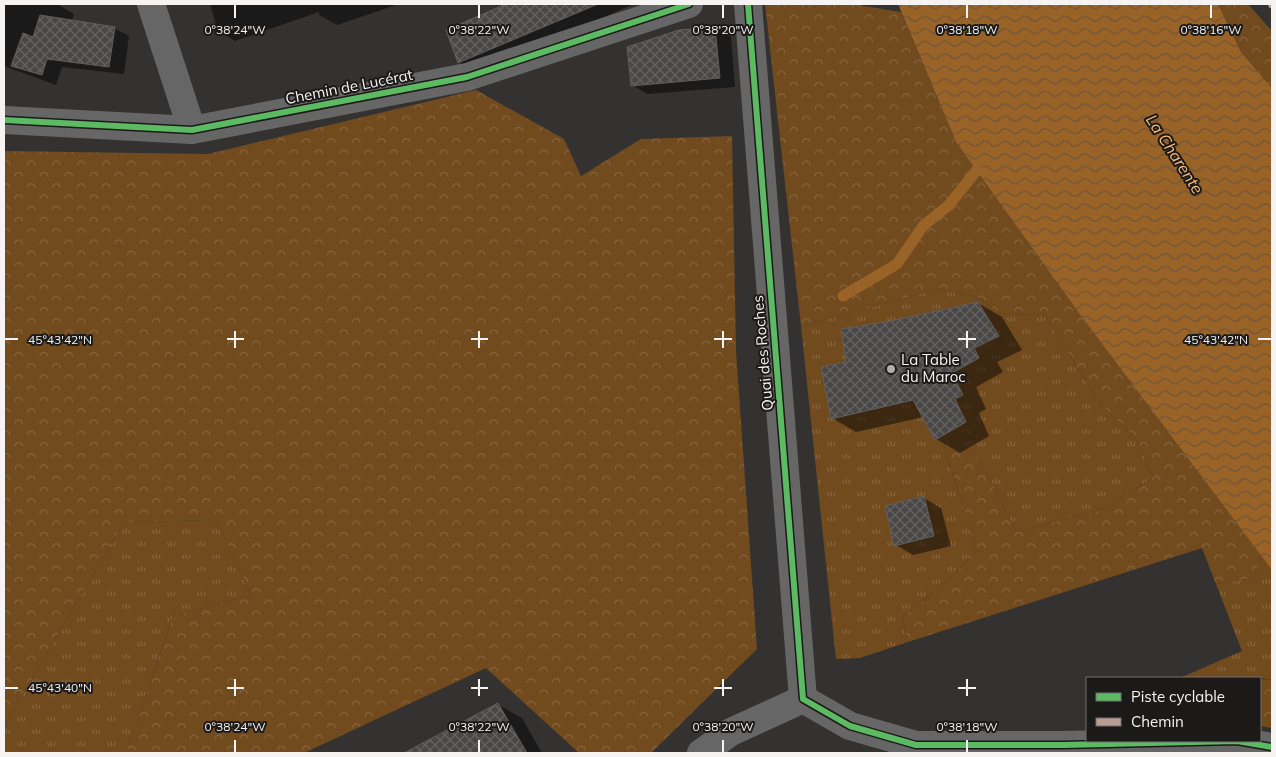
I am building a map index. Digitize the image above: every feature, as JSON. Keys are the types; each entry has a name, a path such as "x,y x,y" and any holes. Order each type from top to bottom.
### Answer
{"street":[{"path":"151,4 192,130"},
{"name":"Chemin de Lucérat","path":"4,120 192,130 467,77 689,4"},
{"name":"Quai des Roches","path":"748,4 803,699"},
{"path":"701,753 731,732 803,699 850,726 916,744 1179,742"},
{"path":"1243,742 1272,747"}],"green space":[{"path":"765,4 852,4 901,12 956,142 1081,316 1262,556 1254,578 1216,584 1202,548 908,642 902,617 945,583 977,551 944,446 966,431 1016,532 1103,509 1153,478 1137,440 1099,402 1045,316 1000,313 977,297 939,289 801,326"},
{"path":"1218,4 1248,4 1272,31 1272,88 1241,52"},
{"path":"476,90 564,139 581,176 641,139 732,136 736,351 757,649 651,753 579,753 486,668 304,753 126,753 173,616 251,595 216,520 124,522 4,726 4,151 208,154"},
{"path":"939,289 977,297 1000,313 1045,316 1099,402 1137,440 1153,478 1103,509 1016,532 966,431 944,446 977,551 945,583 902,617 908,642 860,658 836,659 801,326"},
{"path":"216,520 251,595 173,616 126,753 4,753 4,726 124,522"},
{"path":"1262,556 1272,570 1272,680 1261,677 1182,677 1242,651 1216,584 1254,578"},
{"path":"1261,679 1272,680 1272,728 1261,726"}],"water":[{"name":"La Charente","path":"898,4 1218,4 1241,52 1272,88 1272,570 1081,316 956,142"}],"building":[{"path":"506,4 598,4 458,63 446,30"},
{"path":"40,15 115,27 109,67 47,59 42,75 11,66 23,33 33,37"},
{"path":"715,27 720,78 631,86 627,47 679,30"},
{"name":"La Table du Maroc","path":"978,302 999,336 974,348 979,358 952,373 963,395 955,399 966,422 935,440 913,400 831,419 821,367 846,362 841,329 891,321"},
{"path":"924,496 934,536 894,546 885,506"},
{"path":"498,703 527,753 404,753"}],"waterway":[{"path":"843,296 897,264 923,226 949,205 977,170"}],"cycle path":[{"path":"4,120 192,130 467,77 689,4"},
{"path":"748,4 803,699 850,726 916,745 1063,745 1194,742"},
{"path":"1243,742 1272,747"}],"place":[{"name":"La Table du Maroc","path":"891,369"}]}
